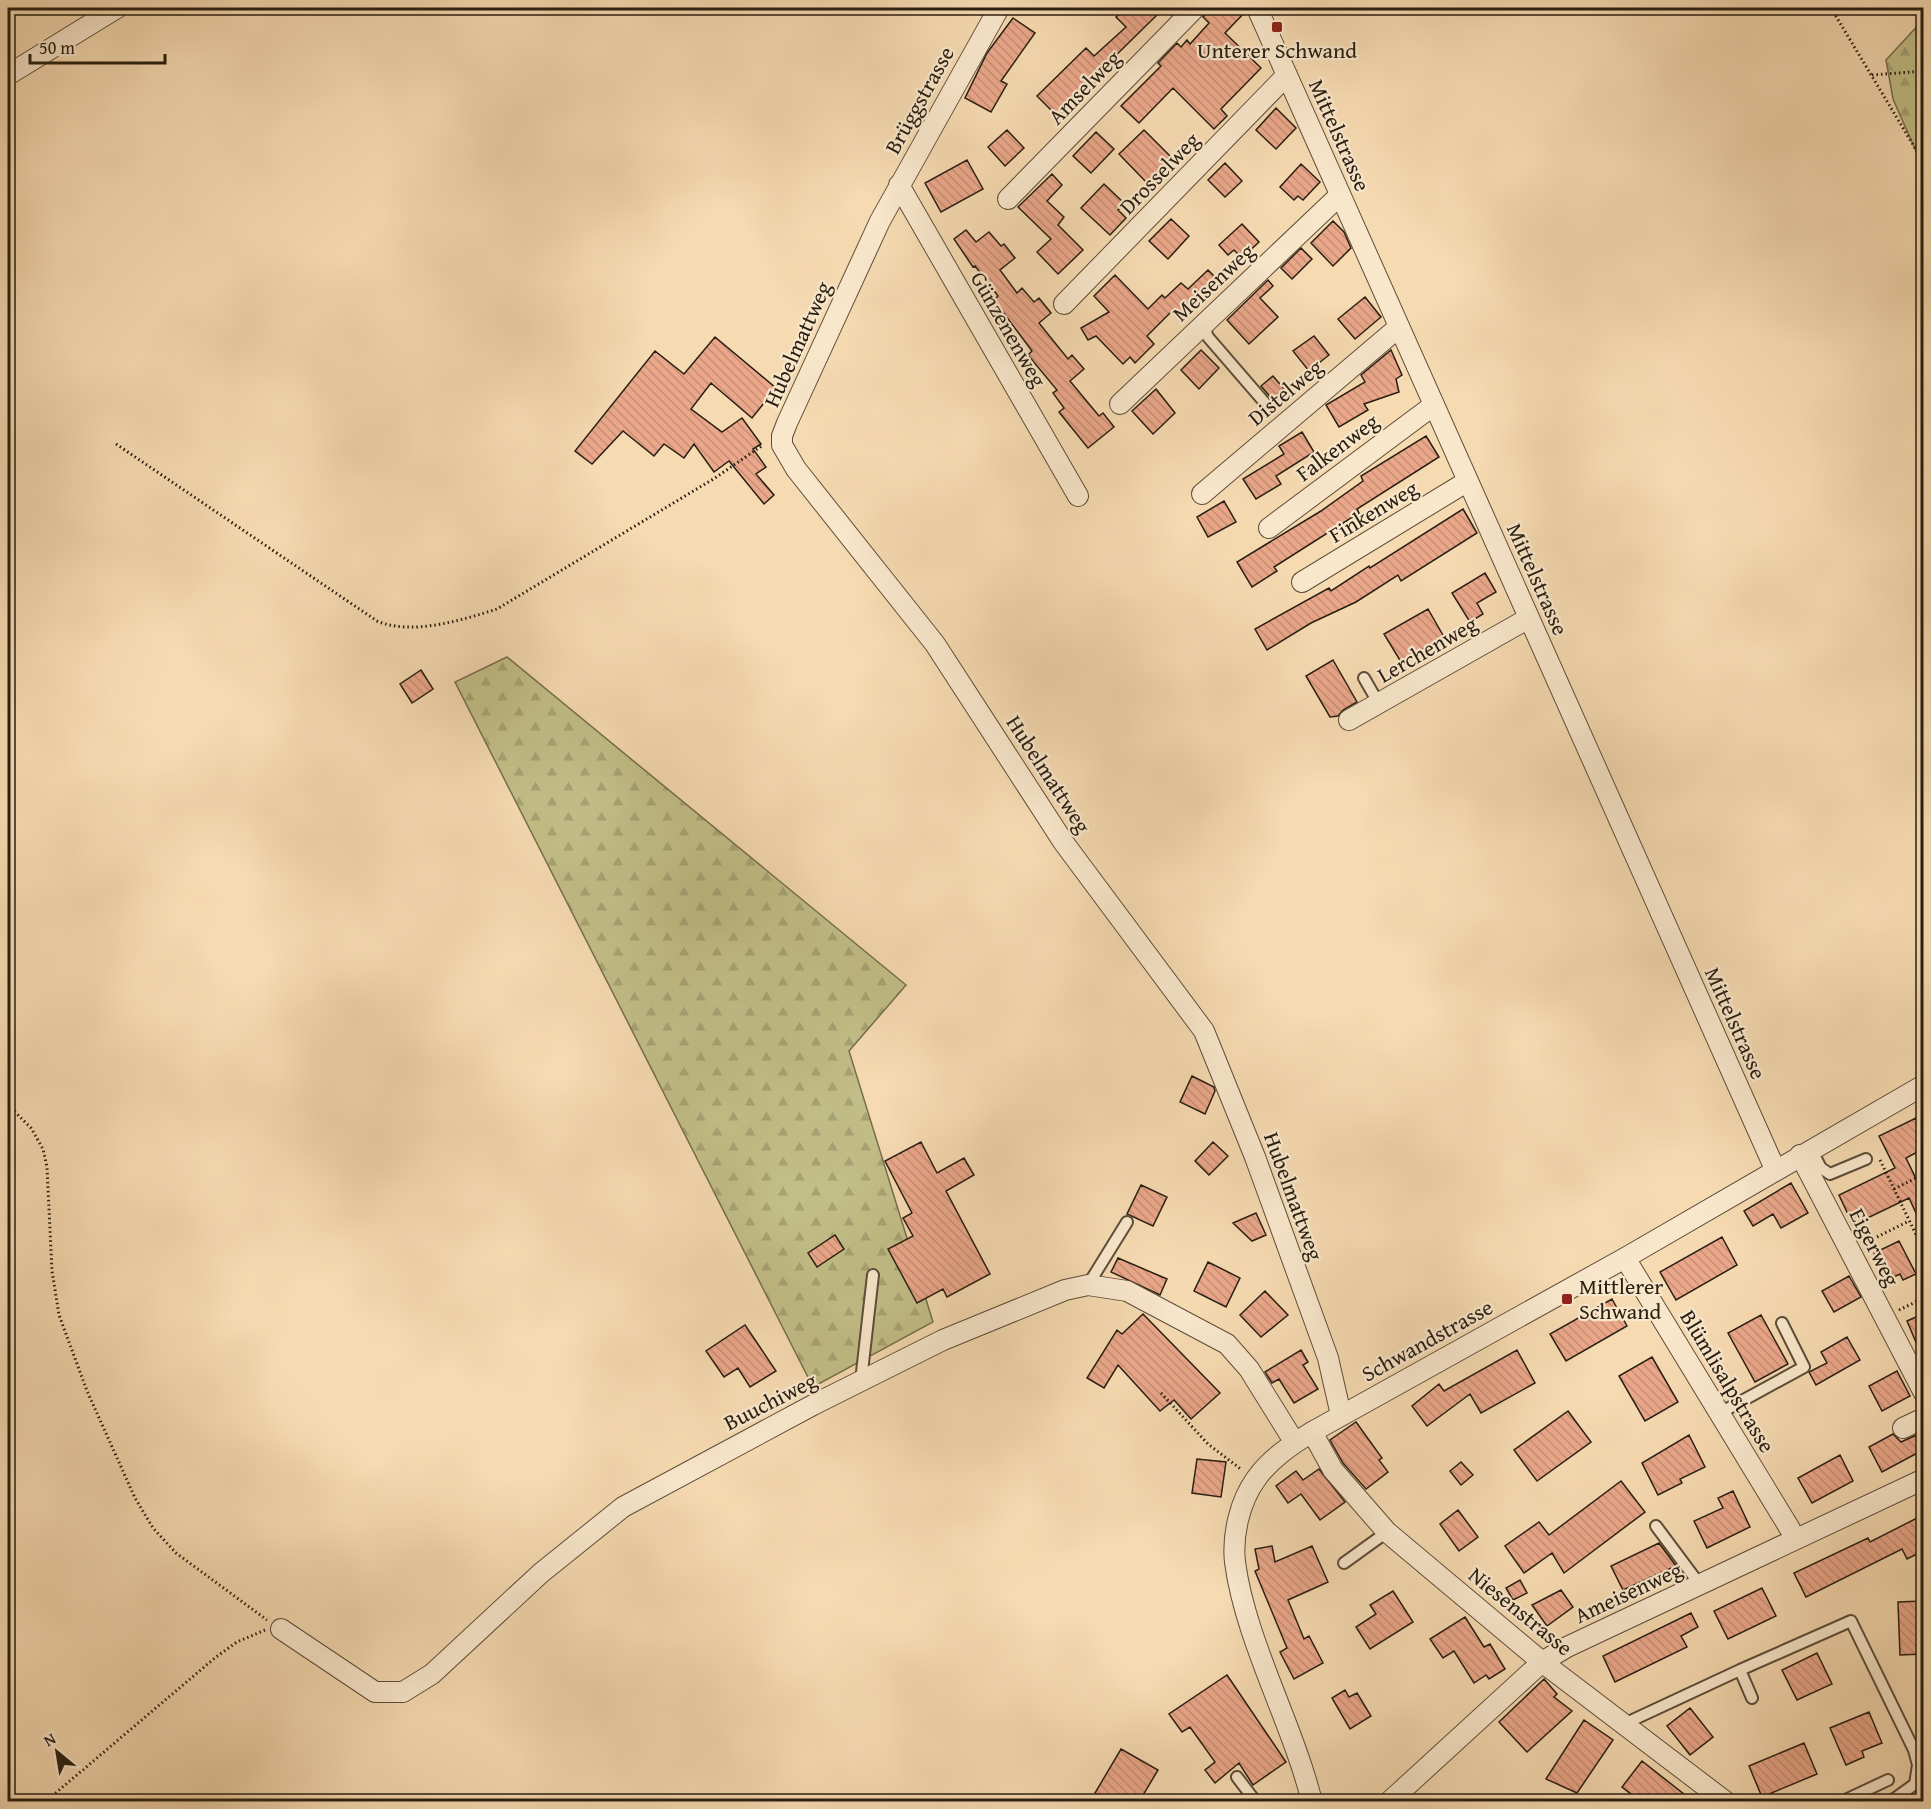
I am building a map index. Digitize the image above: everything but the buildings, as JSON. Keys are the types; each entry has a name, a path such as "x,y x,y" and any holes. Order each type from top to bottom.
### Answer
{"street":[{"path":"8,75 117,8"},
{"name":"Brüggstrasse","path":"899,185 999,8"},
{"name":"Amselweg","path":"1008,199 1195,8"},
{"name":"Mittelstrasse","path":"1257,8 1775,1169"},
{"name":"Drosselweg","path":"1064,304 1287,75"},
{"name":"Hubelmattweg","path":"899,185 782,436 782,445 796,469 935,644 1064,843 1204,1031 1255,1157 1328,1358 1341,1415"},
{"name":"Günzenenweg","path":"899,185 1078,496"},
{"name":"Meisenweg","path":"1120,404 1340,195"},
{"name":"Distelweg","path":"1203,494 1400,327"},
{"name":"Falkenweg","path":"1269,528 1434,405"},
{"name":"Finkenweg","path":"1302,582 1468,481"},
{"name":"Lerchenweg","path":"1349,720 1529,618"},
{"name":"Schwandstrasse","path":"1312,1802 1251,1624 1235,1560 1239,1517 1255,1479 1279,1455 1312,1432 1625,1258 1923,1085"},
{"name":"Eigerweg","path":"1805,1152 1850,1251 1923,1393"},
{"name":"Blümlisalpstrasse","path":"1625,1258 1790,1529"},
{"name":"Buuchiweg","path":"281,1629 375,1692 403,1692 432,1674 541,1573 623,1507 943,1340 1065,1290 1088,1285 1127,1291 1227,1344 1249,1369 1295,1443"},
{"path":"1903,1428 1923,1418"},
{"name":"Niesenstrasse","path":"1312,1432 1332,1470 1387,1532 1542,1662 1726,1802"},
{"name":"Ameisenweg","path":"1389,1802 1542,1662 1923,1479"}],"lane":[{"path":"1203,324 1209,337 1265,403"},
{"path":"1364,678 1379,704"},
{"path":"1805,1152 1830,1174 1866,1159"},
{"path":"1088,1285 1127,1222"},
{"path":"861,1381 873,1275"},
{"path":"1720,1413 1804,1367 1782,1323"},
{"path":"1656,1526 1700,1585"},
{"path":"1344,1563 1387,1532"},
{"path":"1624,1724 1851,1621 1914,1750 1918,1765 1915,1784 1890,1802"},
{"path":"1740,1670 1752,1698"},
{"path":"1237,1777 1256,1802"},
{"path":"1841,1802 1888,1780"}],"path":[{"path":"1830,8 1923,163"},
{"path":"1872,75 1923,71"},
{"path":"116,444 377,621 391,627 466,619 497,609 715,478 772,438 782,436"},
{"path":"8,1106 31,1128 43,1149 47,1167 52,1271 59,1315 87,1391 135,1497 153,1528 176,1553 281,1629"},
{"path":"1879,1160 1923,1250"},
{"path":"1894,1189 1923,1174"},
{"path":"1850,1251 1909,1221"},
{"path":"1884,1318 1923,1298"},
{"path":"1161,1393 1208,1444 1255,1479"},
{"path":"45,1802 237,1642 258,1632 281,1629"}],"green space":[{"path":"1923,20 1923,167 1893,99 1886,60"},
{"path":"507,657 906,985 849,1051 933,1322 813,1387 455,682"}],"place":[{"name":"Unterer Schwand","path":"1277,27"},
{"name":"Mittlerer Schwand","path":"1567,1299"}]}
